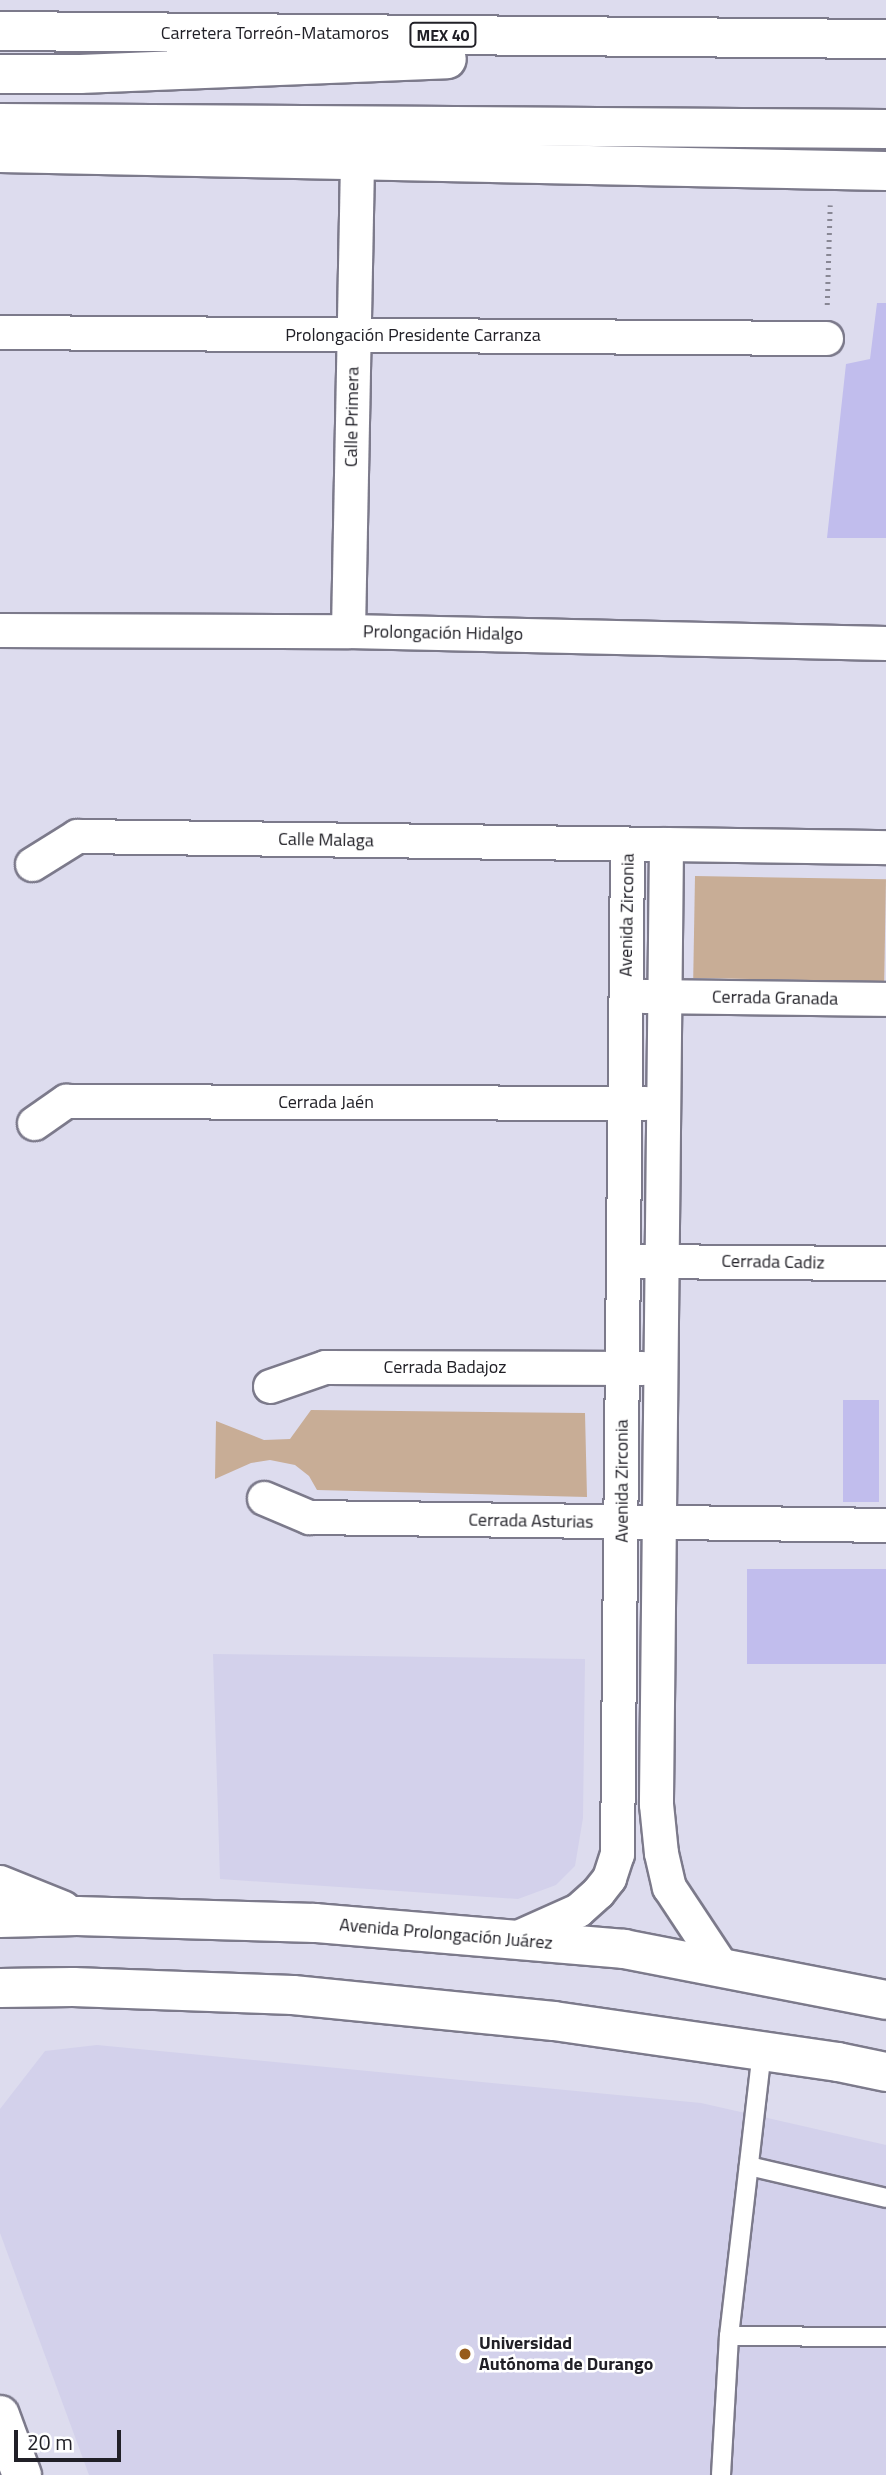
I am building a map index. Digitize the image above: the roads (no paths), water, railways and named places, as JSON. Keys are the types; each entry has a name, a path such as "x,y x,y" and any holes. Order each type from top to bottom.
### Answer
{"main road":[{"name":"Carretera Torreón-Matamoros","path":"0,31 886,39"},
{"path":"0,74 80,74 545,56 714,37"},
{"path":"0,123 886,129"},
{"path":"0,153 886,171"},
{"path":"0,1885 77,1916"},
{"name":"Avenida Prolongación Juárez","path":"0,1918 77,1916 315,1923 624,1949 886,2000"},
{"path":"0,1988 73,1987 293,1995 554,2021 886,2072"},
{"path":"0,2011 73,1987"},
{"path":"0,2415 22,2475"}],"street":[{"name":"Calle Primera","path":"348,631 357,160"},
{"name":"Prolongación Presidente Carranza","path":"0,332 826,338"},
{"name":"Prolongación Hidalgo","path":"0,630 348,631 886,643"},
{"name":"Calle Malaga","path":"32,864 77,836 627,844"},
{"name":"Avenida Zirconia","path":"513,1939 578,1910 604,1885 617,1854 627,844 666,844 656,1804 665,1874 678,1903 722,1967"},
{"path":"666,844 886,846"},
{"name":"Cerrada Granada","path":"626,995 886,999"},
{"name":"Cerrada Jaén","path":"34,1123 66,1101 662,1103"},
{"name":"Cerrada Cadiz","path":"624,1261 886,1263"},
{"name":"Cerrada Badajoz","path":"270,1385 326,1367 659,1368"},
{"name":"Cerrada Asturias","path":"264,1498 309,1517 886,1525"}],"lane":[{"path":"720,2475 729,2336 762,2051"},
{"path":"749,2166 886,2198"},
{"path":"729,2336 886,2337"}],"place":[{"name":"Universidad Autónoma de Durango","path":"465,2354"}]}
